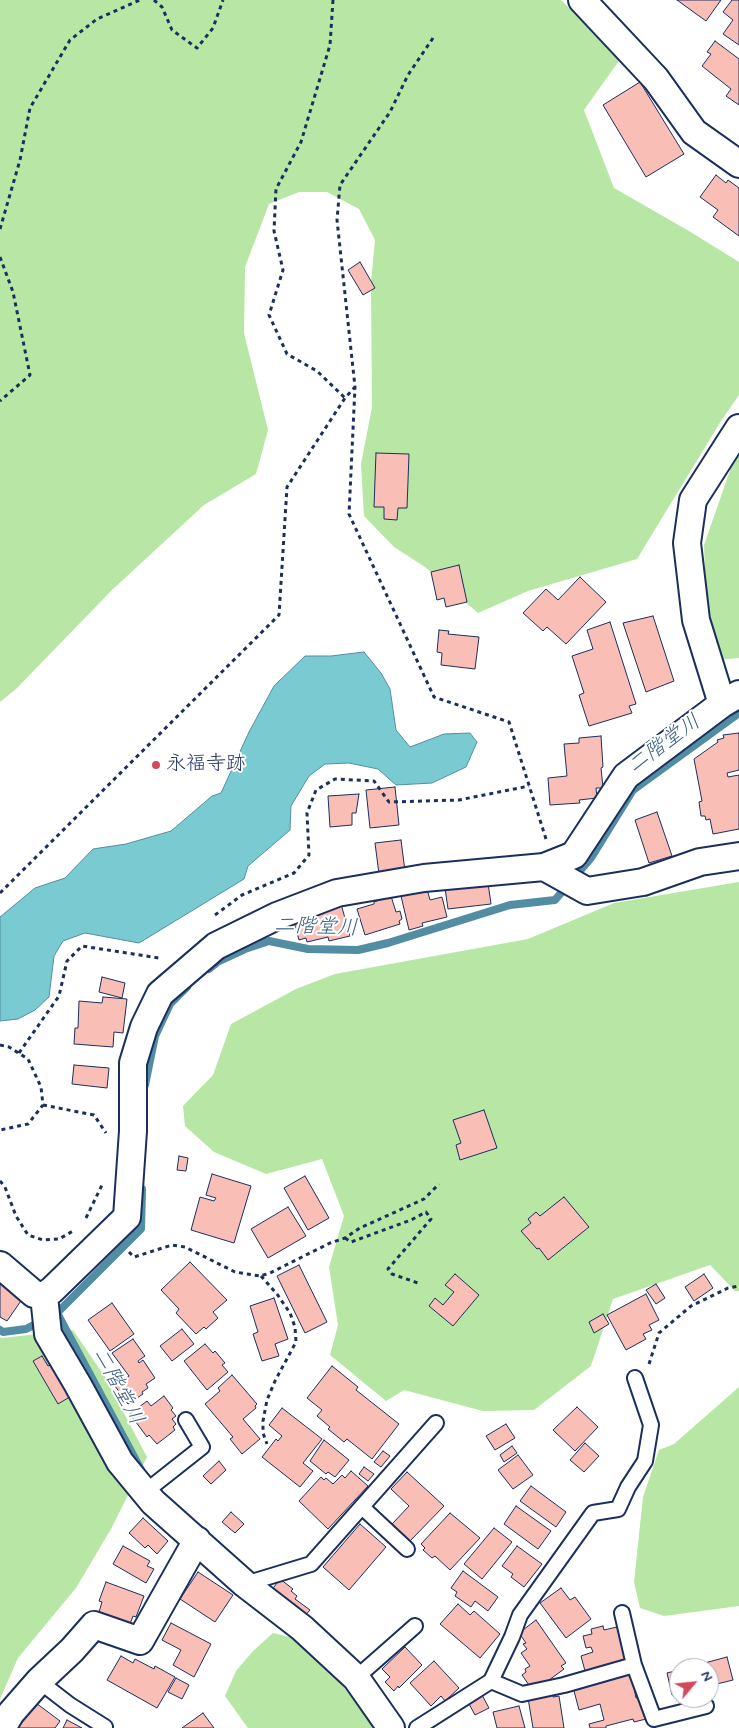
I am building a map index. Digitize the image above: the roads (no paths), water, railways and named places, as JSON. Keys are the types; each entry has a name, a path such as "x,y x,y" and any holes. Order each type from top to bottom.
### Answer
{"street":[{"path":"582,0 656,78 694,132 739,164"},
{"path":"44,1296 127,1217 133,1131 133,1063 144,1027 160,994 216,946 277,916 337,893 424,878 549,866 574,855 626,776 731,699 696,620 687,543 693,500 739,428"},
{"path":"549,866 587,891 643,882 700,862 739,856"},
{"path":"0,1265 34,1294 44,1296"},
{"path":"44,1296 48,1334 120,1462 153,1502 245,1584 302,1628 356,1678 391,1728"},
{"path":"2,1728 10,1713 94,1625 140,1640 197,1540"}],"lane":[{"path":"417,1728 491,1681 512,1637 520,1614 593,1513 618,1509 628,1487 645,1461 651,1425 634,1378"},
{"path":"145,1492 202,1446 186,1420"},
{"path":"245,1584 310,1564 436,1423"},
{"path":"362,1507 408,1549"},
{"path":"622,1613 634,1665 654,1719 698,1708"},
{"path":"356,1678 415,1626"},
{"path":"491,1681 522,1694 564,1685 634,1665"},
{"path":"39,1681 70,1705 105,1727"}],"water":[{"path":"364,652 381,673 390,689 396,730 410,747 444,734 470,733 477,742 466,767 432,783 396,785 378,769 349,763 325,764 309,776 291,806 290,830 248,866 244,879 139,943 85,933 63,941 54,956 49,997 35,1010 18,1019 0,1021 0,917 35,888 65,878 93,849 126,844 171,831 212,796 221,793 249,732 274,686 305,656 331,656"}],"waterway":[{"name":"二階堂川","path":"209,969 219,961 269,941 308,949 358,950 388,943 510,905 555,900 591,858 633,790 739,713"},
{"name":"二階堂川","path":"145,1085 155,1036 170,1004 187,987"},
{"name":"二階堂川","path":"0,1330 3,1332 26,1329 57,1313 141,1229 142,1189"},
{"name":"二階堂川","path":"57,1313 141,1470"}],"place":[{"name":"永福寺跡","path":"156,765"}]}
